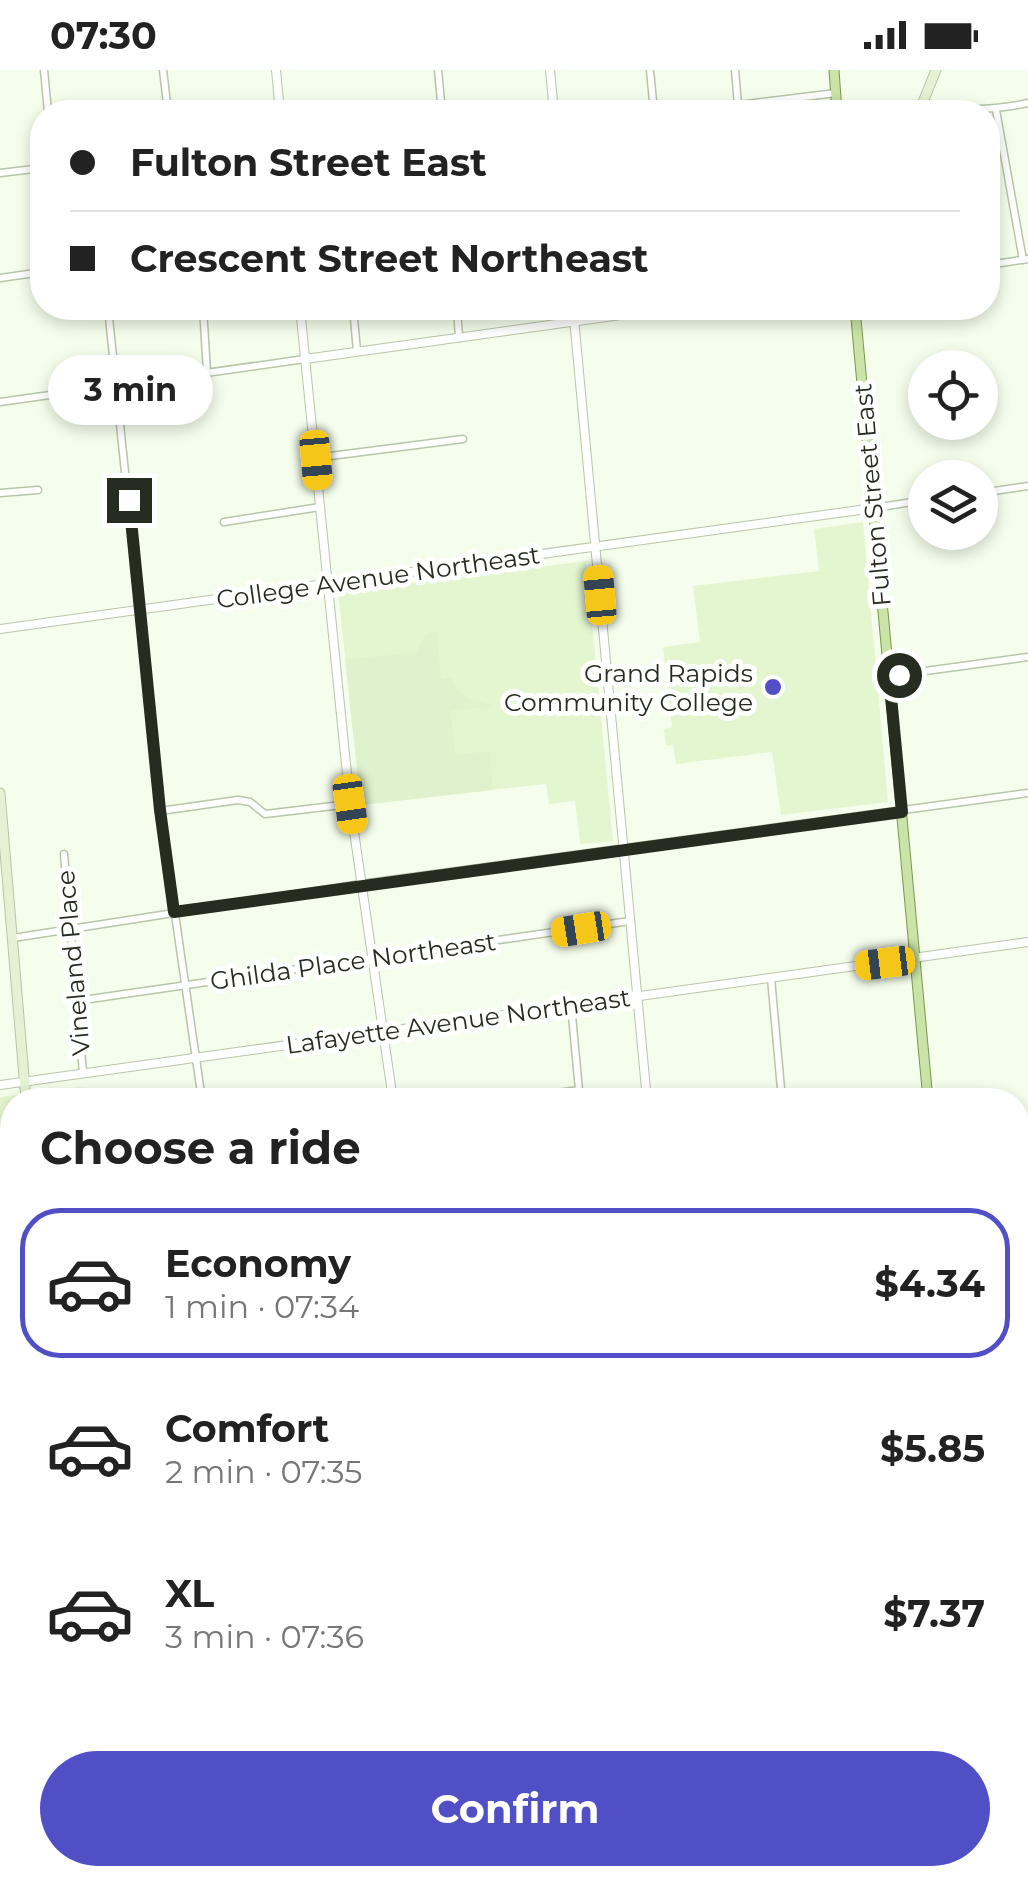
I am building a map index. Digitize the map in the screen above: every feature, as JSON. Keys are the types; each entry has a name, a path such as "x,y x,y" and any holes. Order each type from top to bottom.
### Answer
{"main road":[{"path":"834,70 836,100"},
{"path":"924,100 936,70"},
{"name":"Fulton Street East","path":"856,320 927,1088"},
{"path":"0,793 25,1088"}],"street":[{"path":"44,70 47,100"},
{"path":"163,70 167,100"},
{"path":"276,70 279,100"},
{"path":"438,70 441,100"},
{"path":"550,70 553,100"},
{"path":"650,70 653,100"},
{"path":"735,70 738,100"},
{"path":"779,100 836,93"},
{"path":"1000,109 1028,103"},
{"path":"1000,130 1026,260 1000,263"},
{"path":"0,173 30,169"},
{"path":"0,278 30,274"},
{"path":"109,320 160,810 200,1088"},
{"path":"203,320 208,372"},
{"path":"301,320 350,804 391,1088"},
{"path":"354,320 358,351"},
{"path":"458,320 460,338"},
{"path":"0,402 581,320"},
{"path":"574,321 646,1088"},
{"path":"315,458 462,440"},
{"path":"998,490 1028,486"},
{"path":"0,493 38,490"},
{"path":"874,508 908,503"},
{"path":"224,522 320,507"},
{"name":"College Avenue Northeast","path":"0,628 874,508"},
{"path":"889,676 1028,657"},
{"path":"13,938 361,884 1028,793"},
{"path":"160,810 238,800 250,802 265,814 350,804"},
{"name":"Vineland Place","path":"64,854 83,1073"},
{"name":"Ghilda Place Northeast","path":"76,1001 630,921"},
{"name":"Lafayette Avenue Northeast","path":"0,1085 1028,942"},
{"path":"771,978 781,1088"},
{"path":"571,1005 579,1088"}],"shaded area":[{"name":"Grand Rapids Community College","path":"863,522 888,802 781,815 772,752 676,764 673,745 666,746 664,729 672,727 663,647 700,642 693,586 819,571 814,529"},
{"path":"586,561 613,841 580,844 575,801 549,804 546,784 361,805 338,592"},
{"path":"437,630 441,679 452,678 462,695 494,706 451,711 455,755 491,751 492,790 361,805 345,659 416,653 425,636"}],"place":[{"name":"Grand Rapids Community College","path":"773,687"}],"route":[{"path":"129,500 174,912 902,812 889,676 899,675"}]}
